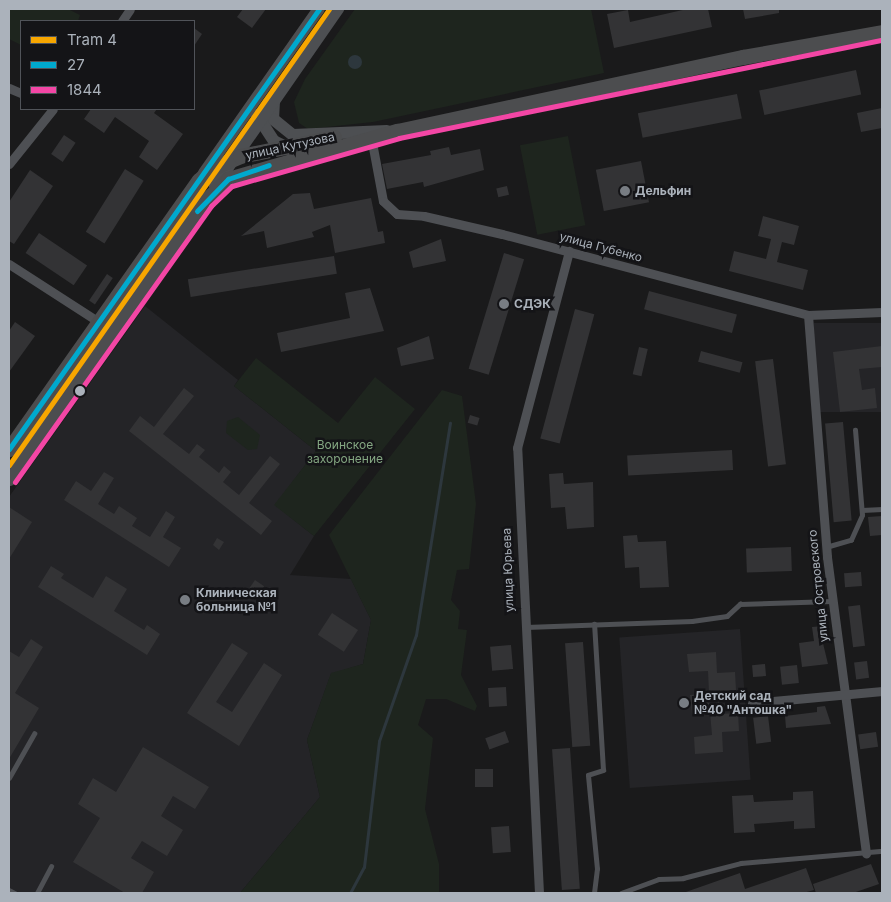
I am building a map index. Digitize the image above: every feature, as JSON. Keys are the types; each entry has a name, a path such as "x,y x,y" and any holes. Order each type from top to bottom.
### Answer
{"main road":[{"path":"9,449 319,9"},
{"path":"205,201 338,9"},
{"name":"улица Кутузова","path":"9,478 205,201 228,179 269,165 393,132 743,57 882,32"},
{"path":"261,91 258,122 274,141 295,151 326,149"},
{"path":"277,95 270,112 273,119 293,135 393,132"},
{"name":"улица Кутузова","path":"199,180 233,159 358,133 393,132"}],"street":[{"path":"123,20 130,9"},
{"path":"9,164 47,111"},
{"name":"улица Губенко","path":"371,137 384,201 397,214 424,216 570,251 808,315 882,312"},
{"name":"улица Юрьева","path":"539,893 522,627 517,448 570,251"},
{"path":"9,264 113,331"},
{"name":"улица Островского","path":"808,315 826,547 842,693 866,853"},
{"path":"752,703 842,693 882,691"}],"lane":[{"path":"826,547 851,540 862,510 855,430"},
{"path":"862,510 882,509"},
{"path":"522,627 692,621 727,616 740,604 832,601"},
{"path":"594,624 603,770 588,775 597,869 594,893"},
{"path":"9,778 34,734"},
{"path":"621,893 659,879 683,878 741,863 882,851"},
{"path":"37,893 51,867"},
{"path":"9,890 16,893"}],"shaded area":[{"path":"352,55 358,55 362,62 358,69 352,69 348,65 348,59"},
{"name":"Клиническая больница №1","path":"145,306 238,380 234,386 316,451 275,505 314,536 290,575 351,579 371,620 363,664 331,674 307,740 320,797 240,893 9,893 9,497"},
{"path":"814,323 882,323 882,412 814,412"},
{"name":"Детский сад №40 \"Антошка\"","path":"740,629 751,780 630,788 619,637"}],"green space":[{"path":"9,9 68,9 80,15 78,20 20,20 20,44 9,39"},
{"path":"355,9 591,9 604,73 373,122 308,129 299,123 294,102 305,79"},
{"path":"568,136 585,225 537,235 520,145"},
{"name":"Воинское захоронение","path":"256,358 338,423 375,377 415,409 314,536 274,505 316,451 234,386"},
{"path":"442,390 462,396 476,504 469,569 457,570 451,600 460,611 458,629 467,630 461,675 477,706 475,711 446,699 426,699 418,725 433,738 425,809 439,864 439,893 240,893 320,797 307,740 331,673 363,664 371,620 329,535"},
{"path":"238,417 260,435 257,449 248,450 226,433 227,421"}],"building":[{"path":"243,9 266,9 252,28 237,17"},
{"path":"687,9 708,9 712,27 614,48 607,14 628,10 630,22"},
{"path":"743,9 779,9 779,13 745,19"},
{"path":"195,29 202,34 195,44"},
{"path":"856,70 861,94 764,115 759,91"},
{"path":"737,94 742,119 643,138 638,113"},
{"path":"882,108 882,128 861,132 857,113"},
{"path":"90,110 156,110 154,113 183,134 157,170 139,157 149,141 115,117 104,133 84,119"},
{"path":"64,135 76,143 63,162 51,154"},
{"path":"449,147 451,155 480,149 484,170 424,187 423,182 387,189 382,164 431,155 430,151"},
{"path":"641,161 649,202 604,211 596,170"},
{"path":"125,169 144,181 104,243 86,232"},
{"path":"30,170 53,186 14,244 9,241 9,202"},
{"path":"507,186 509,195 498,197 496,188"},
{"path":"310,193 314,209 371,198 378,232 383,231 385,243 335,253 330,225 312,232 314,237 267,248 264,231 241,236 293,194"},
{"path":"763,216 799,226 794,245 782,242 777,262 808,270 803,290 729,271 734,251 766,259 771,239 758,236"},
{"path":"39,233 87,265 74,285 26,253"},
{"path":"441,239 446,261 413,268 409,252"},
{"path":"504,253 524,259 489,375 469,369"},
{"path":"334,256 337,274 191,297 188,279"},
{"path":"107,274 113,278 95,304 89,301"},
{"path":"370,288 384,331 281,352 277,333 350,318 345,293"},
{"path":"649,291 737,315 732,333 644,309"},
{"path":"575,309 594,314 560,444 540,438"},
{"path":"15,322 35,336 9,372 9,331"},
{"path":"429,336 434,359 401,366 397,348"},
{"path":"882,346 882,367 859,369 862,390 875,388 877,408 840,412 833,352"},
{"path":"639,347 648,349 641,376 633,374"},
{"path":"701,351 743,362 740,373 698,362"},
{"path":"773,359 786,464 768,466 755,361"},
{"path":"184,388 194,396 163,434 189,454 197,444 205,450 199,457 219,473 224,466 231,472 223,482 239,495 270,456 280,464 249,503 272,521 261,535 129,431 140,416 154,427"},
{"path":"470,415 480,418 477,426 468,423"},
{"path":"843,422 852,521 834,522 825,424"},
{"path":"732,450 733,470 628,475 627,455"},
{"path":"104,472 114,478 98,504 114,514 119,506 137,518 132,526 150,537 166,511 175,517 163,537 181,548 169,567 64,500 76,481 91,491"},
{"path":"563,473 564,484 593,482 594,527 567,529 565,507 551,508 549,474"},
{"path":"9,507 32,522 9,559"},
{"path":"882,516 882,535 870,536 868,517"},
{"path":"637,535 638,542 666,541 669,587 640,588 639,567 625,568 623,536"},
{"path":"217,538 224,542 219,550 213,545"},
{"path":"791,547 792,571 747,573 746,549"},
{"path":"51,566 64,574 61,578 93,598 106,576 127,589 114,611 144,630 147,625 160,634 147,655 38,587"},
{"path":"861,572 862,586 845,587 844,573"},
{"path":"255,580 264,586 258,595 249,589"},
{"path":"860,605 865,646 853,647 848,606"},
{"path":"332,613 358,630 344,652 318,635"},
{"path":"824,626 826,634 821,635 828,664 802,667 799,643 814,641 812,627"},
{"path":"31,639 43,647 15,693 39,708 9,759 9,651 19,657"},
{"path":"583,642 590,746 572,747 565,643"},
{"path":"232,643 248,653 216,702 232,712 264,663 282,675 239,746 187,713"},
{"path":"511,645 513,669 492,671 490,647"},
{"path":"716,652 717,673 735,672 736,690 719,692 720,714 738,713 739,731 722,732 723,752 695,754 694,737 712,735 710,712 692,714 690,695 709,693 708,671 689,672 687,654"},
{"path":"867,661 869,678 856,679 854,663"},
{"path":"765,664 766,676 753,677 752,665"},
{"path":"797,665 799,683 782,685 780,667"},
{"path":"506,687 507,706 489,707 488,688"},
{"path":"825,706 831,724 786,728 785,716 817,712 817,707"},
{"path":"768,716 771,742 756,744 753,718"},
{"path":"505,731 509,742 489,749 485,738"},
{"path":"876,732 878,747 860,749 858,735"},
{"path":"143,747 209,787 195,809 173,796 161,816 183,830 167,856 142,841 131,858 154,872 142,893 125,893 73,862 100,818 78,804 93,778 116,792"},
{"path":"570,748 580,889 562,890 552,749"},
{"path":"475,769 493,769 493,787 475,787"},
{"path":"813,791 815,828 794,829 794,821 754,824 755,832 734,833 732,796 753,795 754,802 793,800 793,792"},
{"path":"509,826 511,852 493,853 491,827"},
{"path":"871,864 879,884 853,893 816,893 813,884"},
{"path":"806,868 814,890 803,893 683,893 740,873 745,889"}],"waterway":[{"path":"350,893 364,867 379,741 416,635 450,423"}],"tram line":[{"name":"4","path":"9,465 329,9"}],"transit line":[{"name":"27","path":"9,449 319,9"},
{"name":"1844","path":"15,482 211,206 232,186 399,138 882,40"},
{"name":"27","path":"197,211 228,179 269,165"}],"place":[{"name":"Дельфин","path":"625,191"},
{"name":"СДЭК","path":"504,304"},
{"name":"Клиническая больница №1","path":"185,600"},
{"name":"Детский сад №40 \"Антошка\"","path":"684,703"}]}
